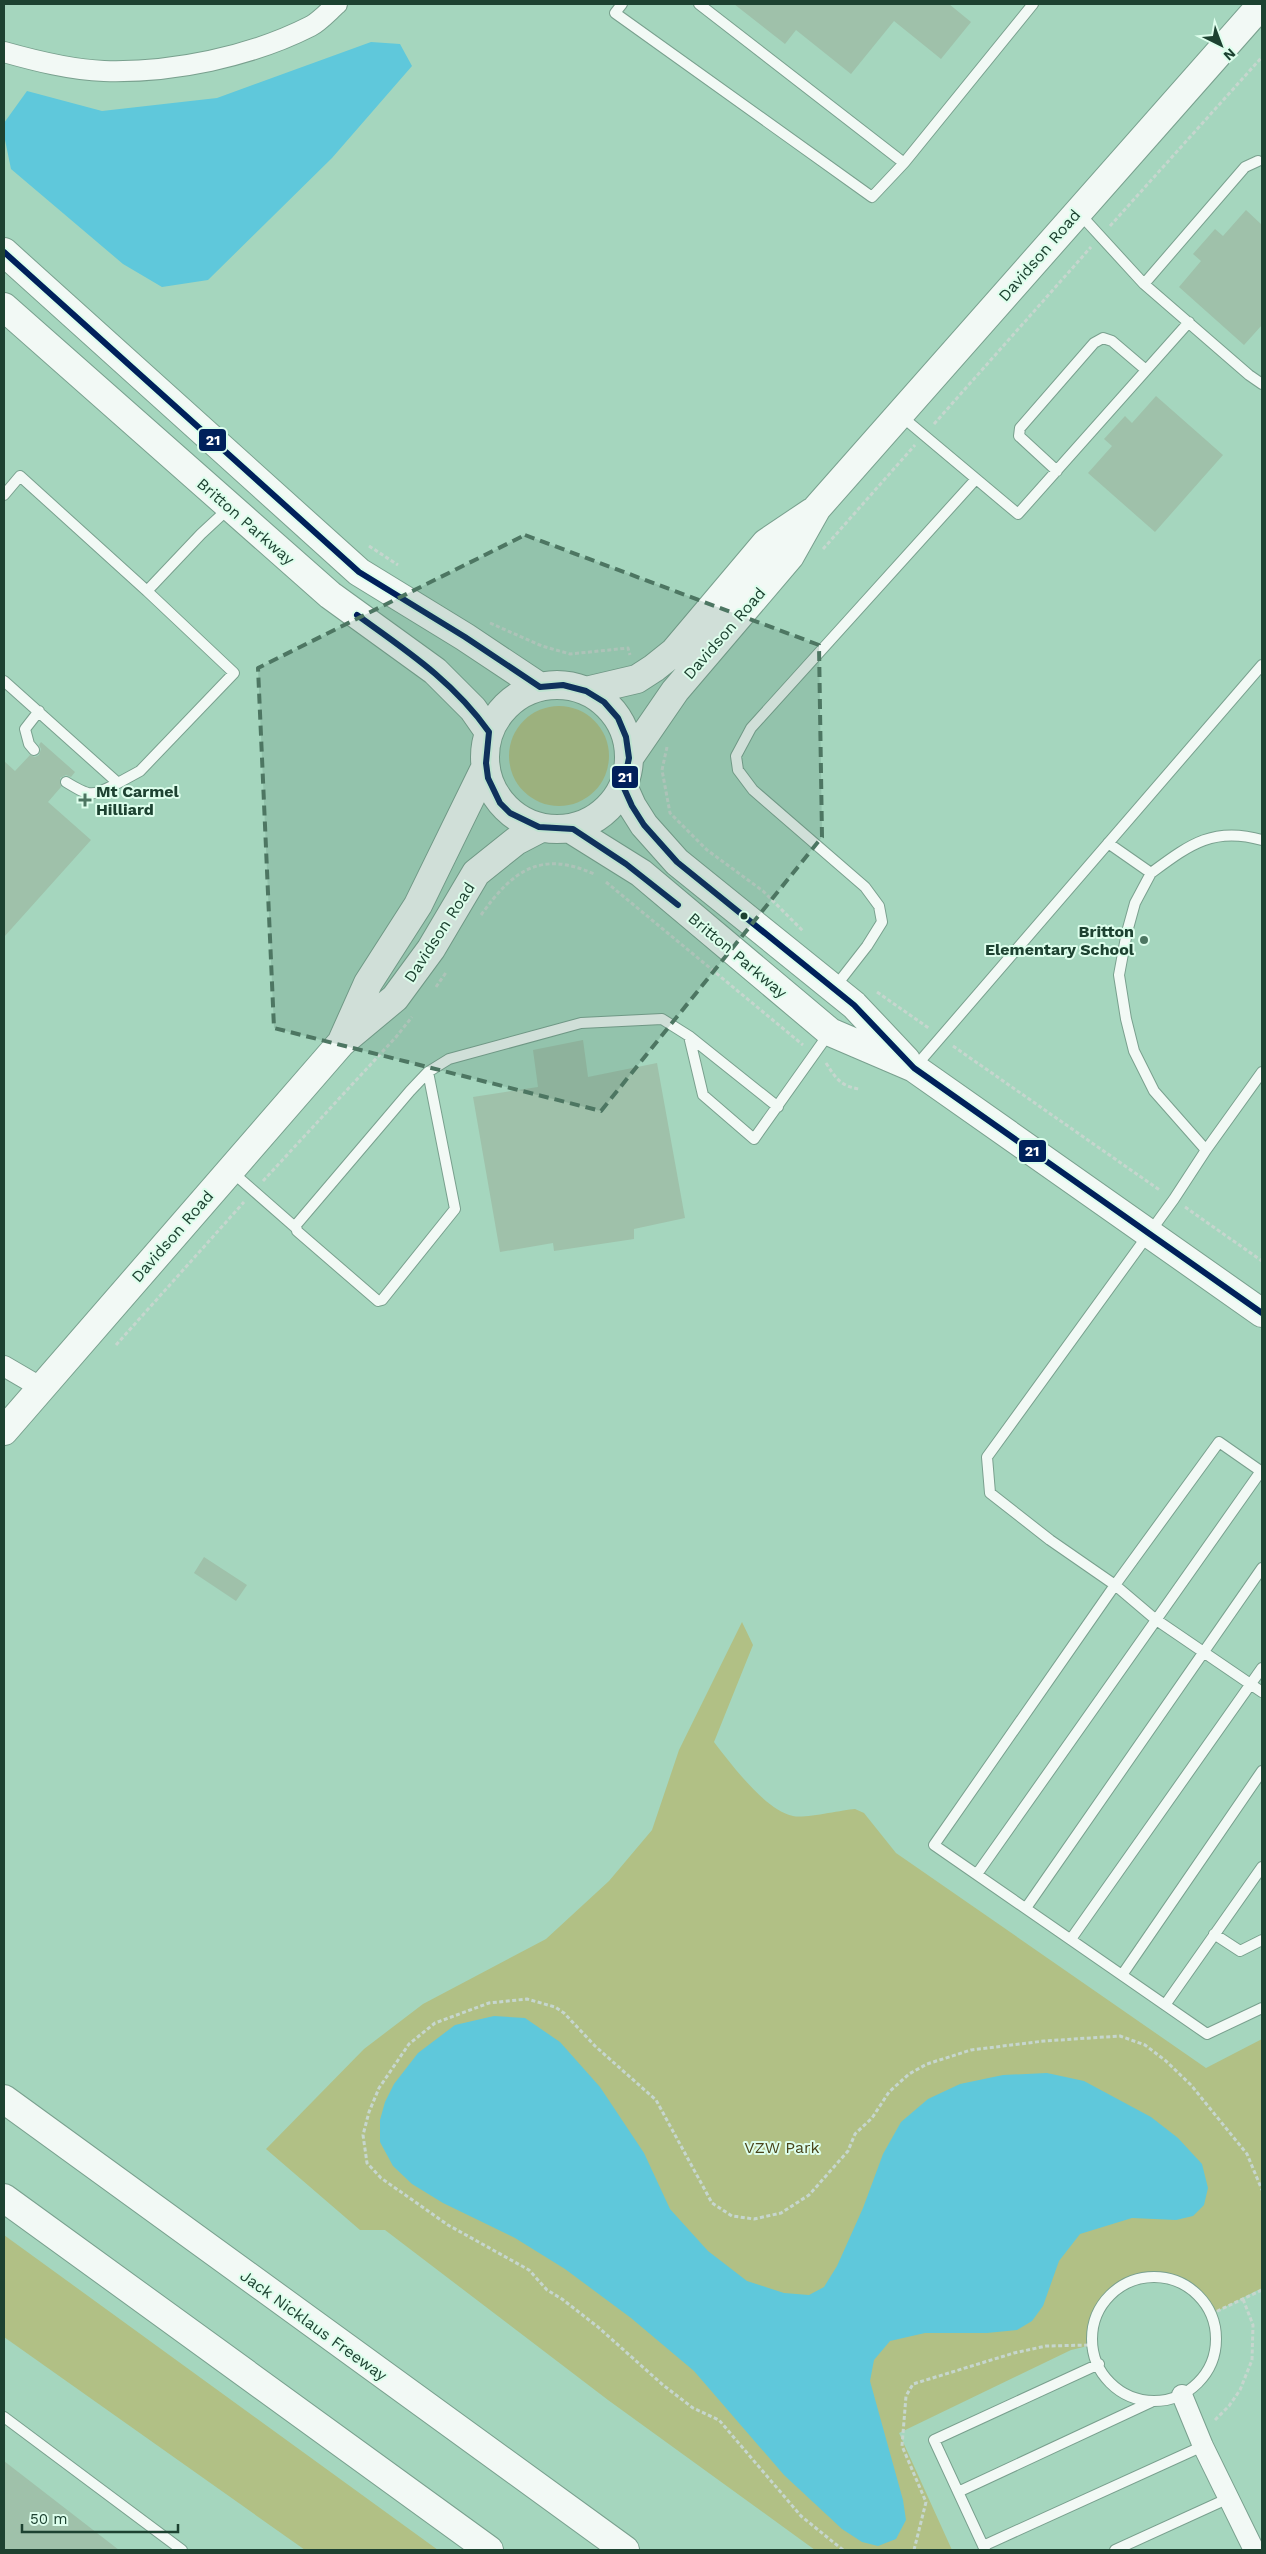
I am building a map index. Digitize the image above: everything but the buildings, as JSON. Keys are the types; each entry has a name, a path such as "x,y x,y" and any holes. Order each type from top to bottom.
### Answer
{"main road":[{"name":"Davidson Road","path":"629,758 675,690 790,556 817,508 1262,4"},
{"path":"4,252 358,572 465,637 540,687"},
{"name":"Britton Parkway","path":"4,307 229,508 330,595 435,672 473,710 489,732"},
{"name":"Davidson Road","path":"586,691 637,679 654,668 674,652 766,543 817,508"},
{"path":"563,685 586,691 604,702 618,718 626,737 629,758 623,786 610,806 592,820 569,828 541,828 525,822 510,813 490,785 485,768 485,750 489,732 501,711 518,696 540,687 563,685"},
{"name":"Davidson Road","path":"341,1043 368,983 418,905 485,768"},
{"name":"Britton Parkway","path":"623,786 632,806 644,825 677,862 842,979 854,1005 914,1068 1262,1313"},
{"name":"Davidson Road","path":"4,1431 40,1387 341,1043 395,998 431,949 476,873 516,841 541,828"},
{"name":"Britton Parkway","path":"569,828 641,873 830,1032 914,1068"},
{"name":"Jack Nicklaus Freeway","path":"4,2099 625,2550"},
{"path":"4,2198 489,2550"}],"street":[{"path":"4,52 41,62 104,71 177,68 226,57 276,40 312,25 337,4"},
{"path":"4,1366 40,1387"},
{"path":"1182,2395 1250,2549"}],"lane":[{"path":"622,4 614,13 872,197 904,163 1033,4"},
{"path":"699,4 904,163"},
{"path":"1144,284 1245,168 1258,161"},
{"path":"1078,211 1144,284 1249,376 1262,382"},
{"path":"899,414 1018,514 1189,322"},
{"path":"1056,471 1019,436 1020,428 1094,343 1102,338 1112,340 1146,370"},
{"path":"4,495 20,476 147,591 234,674 140,771 98,792 86,794 66,782"},
{"path":"842,979 882,922 879,906 865,886 753,790 738,770 736,756 751,728 976,479"},
{"path":"147,591 201,534 229,508"},
{"path":"914,1068 1262,665"},
{"path":"4,681 118,782"},
{"path":"34,750 29,744 25,729 39,711"},
{"path":"1206,1150 1154,1091 1134,1051 1126,1019 1119,975 1127,932 1135,903 1151,874 1178,853 1215,835 1243,834 1262,840"},
{"path":"1108,843 1151,874"},
{"path":"296,1228 428,1072 449,1058 581,1023 662,1018 689,1036 778,1107"},
{"path":"689,1036 703,1095 753,1139 756,1138 830,1032"},
{"path":"230,1170 378,1300 382,1300 455,1209 428,1072"},
{"path":"1262,1072 1206,1150 1174,1199 987,1457 990,1493 1050,1540 1115,1585 1155,1619 1262,1692"},
{"path":"976,1874 1155,1619 1262,1471 1220,1442 1115,1585 934,1845 1207,2034 1262,2008"},
{"path":"1026,1908 1262,1568"},
{"path":"1071,1939 1262,1668"},
{"path":"1122,1975 1262,1771"},
{"path":"1165,2005 1262,1866"},
{"path":"1214,1934 1240,1951 1262,1940"},
{"path":"958,2492 1152,2401 1182,2395 1201,2380 1214,2358 1217,2336 1211,2314 1198,2294 1167,2278 1145,2278 1133,2281 1110,2295 1100,2309 1094,2326 1092,2344 1099,2364 1115,2387 1129,2396 1152,2401"},
{"path":"1099,2364 934,2440 984,2548 1203,2446"},
{"path":"4,2417 182,2550"},
{"path":"1116,2550 1229,2498"}],"path":[{"path":"819,554 1262,57"},
{"path":"370,547 403,568"},
{"path":"485,621 542,646 570,654 628,648"},
{"path":"668,741 662,770 670,813 707,850 764,891 810,938"},
{"path":"842,979 941,1037 1262,1261"},
{"path":"843,2550 800,2516 719,2420 693,2408 598,2327 562,2299 547,2290 529,2270 448,2225 381,2178 367,2164 363,2136 369,2112 379,2088 409,2044 435,2023 489,2003 527,1999 555,2007 564,2013 595,2046 656,2100 712,2203 732,2216 754,2219 781,2213 815,2190 848,2151 856,2134 872,2118 890,2092 909,2074 927,2064 956,2054 980,2049 1120,2036 1145,2045 1191,2085 1247,2154 1262,2190"},
{"path":"1211,2314 1262,2290"},
{"path":"1212,2423 1229,2406 1240,2390 1252,2360 1253,2325 1243,2299"}],"highlighted area":[{"path":"525,535 819,645 822,837 601,1111 274,1028 258,668"}],"green space":[{"path":"559,706 569,707 587,714 601,728 608,746 608,766 601,784 587,798 569,805 559,806 549,805 531,798 517,784 510,766 509,756 510,746 517,728 531,714 549,707"},
{"name":"VZW Park","path":"742,1622 753,1645 714,1742 749,1785 771,1805 782,1812 798,1817 855,1809 864,1813 896,1853 1206,2068 1262,2039 1262,2288 1211,2314 1198,2294 1167,2278 1133,2281 1110,2295 1100,2309 1094,2326 1092,2345 1071,2350 899,2433 952,2550 815,2550 608,2400 385,2230 360,2230 266,2149 364,2049 423,2004 546,1939 609,1881 652,1830 679,1750"},
{"path":"4,2235 438,2550 305,2550 4,2337"}],"water":[{"path":"371,42 400,44 412,66 332,158 208,280 162,287 123,264 11,169 4,135 4,123 27,91 102,111 217,98"},
{"path":"494,2016 525,2018 560,2042 600,2087 644,2153 670,2209 708,2251 747,2281 784,2293 809,2295 824,2287 837,2266 863,2208 883,2154 901,2122 928,2099 960,2084 1003,2075 1047,2073 1084,2081 1151,2117 1178,2138 1202,2164 1208,2188 1204,2205 1193,2216 1176,2220 1132,2218 1080,2234 1059,2261 1043,2306 1032,2321 1017,2330 987,2333 925,2333 890,2341 874,2360 870,2381 903,2500 906,2520 896,2539 878,2546 862,2542 842,2529 784,2475 694,2371 631,2318 565,2269 515,2238 443,2203 412,2184 393,2166 380,2142 380,2120 385,2102 394,2084 418,2053 455,2025"}],"transit line":[{"name":"21","path":"4,252 359,572 465,637 540,687 563,685 586,691 604,702 618,718 626,737 629,758 623,786 632,806 644,825 677,862 854,1005 914,1068 1262,1313"},
{"name":"21","path":"357,615 394,641 445,682 489,732 486,763 488,778 500,803 510,813 539,827 573,829 626,864 678,905"}],"place":[{"name":"Mt Carmel Hilliard","path":"85,800"},
{"name":"Britton Elementary School","path":"1144,940"}]}
